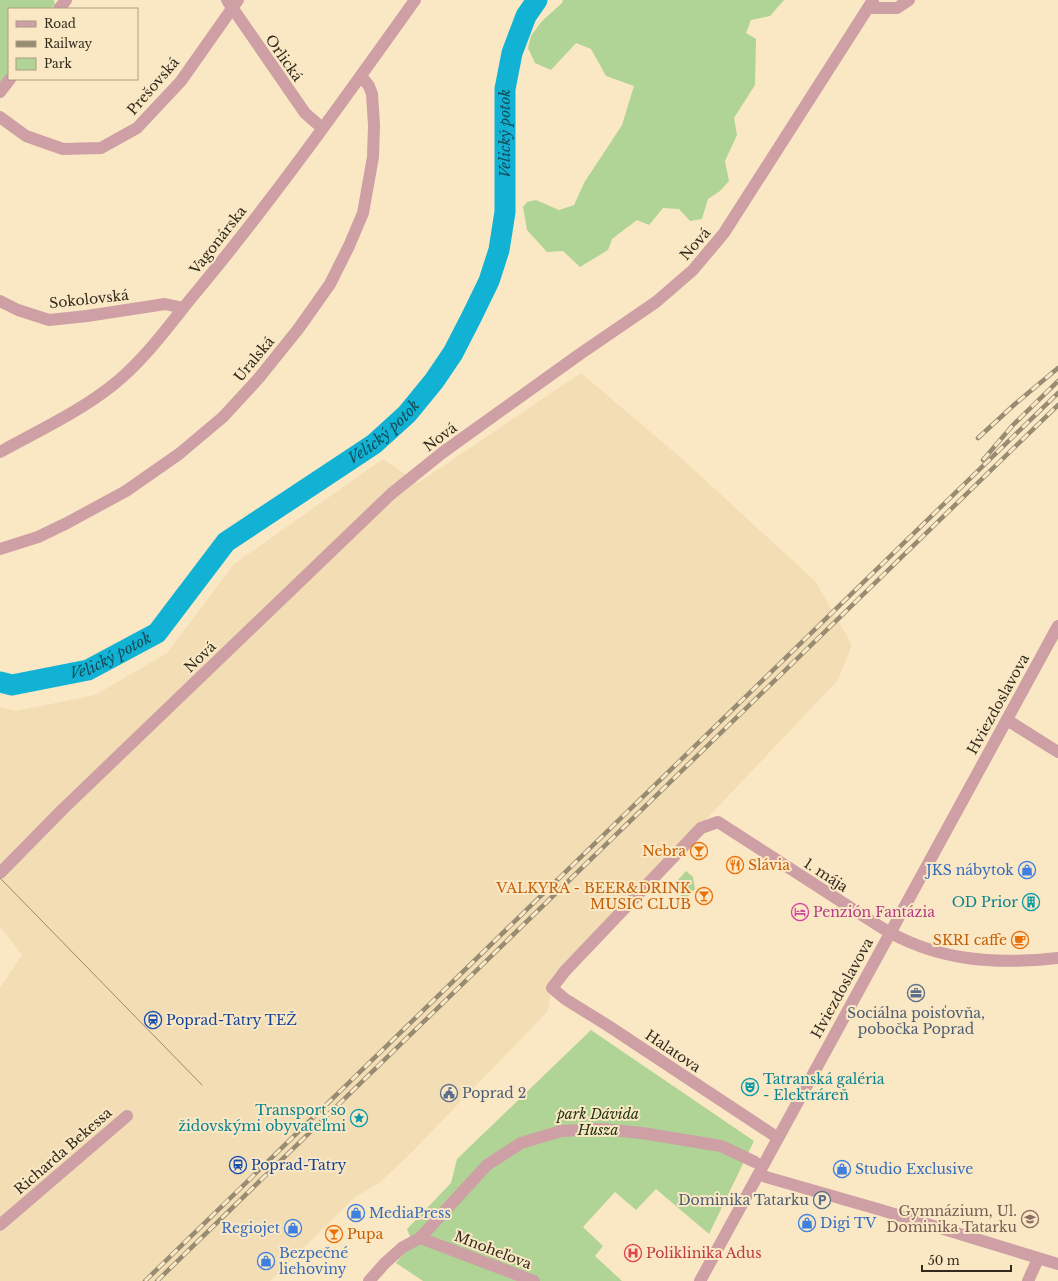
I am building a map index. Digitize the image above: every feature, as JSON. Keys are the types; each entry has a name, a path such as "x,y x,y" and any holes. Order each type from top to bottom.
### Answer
{"street":[{"name":"Vagonárska","path":"0,452 77,409 113,385 140,359 230,252 361,76 415,0"},
{"name":"Nová","path":"0,873 63,809 391,494 467,435 580,354 656,302 693,270 724,233 871,4 897,8 909,0"},
{"name":"Prešovská","path":"0,118 26,136 64,149 101,148 137,128 181,81 232,3"},
{"name":"Orlická","path":"232,3 305,113 322,128"},
{"name":"Uralská","path":"0,549 38,536 67,523 126,491 179,454 223,417 258,379 299,328 330,284 349,246 363,213 373,157 374,125 372,94 369,86 361,76"},
{"path":"0,92 9,80"},
{"name":"Sokolovská","path":"0,301 18,310 49,320 87,316 165,304 183,308"},
{"name":"Hviezdoslavova","path":"700,1281 1058,626"},
{"path":"1007,720 1058,752"},
{"name":"1. mája","path":"552,988 570,966 700,828 718,822 890,933 904,940 967,959 982,961 1021,962 1058,958"},
{"name":"Halatova","path":"552,988 570,1002 608,1025 778,1138"},
{"name":"Richarda Bekessa","path":"0,1225 127,1116"},
{"path":"369,1281 385,1263 403,1247 420,1238 487,1165 521,1143 561,1131 602,1129 642,1132 721,1146 755,1162"},
{"path":"759,1174 1058,1264"},
{"name":"Mnoheľova","path":"420,1238 534,1281"},
{"path":"1028,1281 1038,1258"}],"shaded area":[{"path":"581,373 680,457 815,581 852,645 838,680 552,982 548,1011 409,1155 379,1183 355,1197 270,1281 0,1281 0,988 22,955 0,926 0,707 16,711 95,695 167,653 234,564 383,459 418,483"}],"green space":[{"path":"0,0 54,0 55,4 52,8 8,8 8,73 0,85"},
{"path":"563,0 784,0 770,16 751,20 746,33 756,39 755,85 734,118 737,135 725,161 729,181 720,191 708,199 702,219 690,221 679,209 663,208 649,225 637,220 612,239 608,250 580,267 563,251 547,252 527,230 523,207 527,202 536,200 559,210 574,205 584,183 622,125 634,86 606,76 591,49 576,43 551,70 535,63 528,48 531,36 541,22 562,3"},
{"path":"686,871 693,877 695,889 685,899 671,888"},
{"name":"park Dávida Husza","path":"591,1030 754,1141 709,1234 656,1189 636,1210 615,1192 583,1227 603,1246 595,1256 622,1281 423,1281 396,1263 413,1244 407,1229 451,1183 457,1159"}],"waterway":[{"name":"Velický potok","path":"0,682 12,685 88,670 157,633 226,542 374,444 407,414 434,381 453,353 472,316 489,281 499,250 505,212 505,89 512,53 526,16 537,0"}],"tram line":[{"path":"0,878 202,1085"}],"railway":[{"path":"978,438 1015,404 1058,368"},
{"path":"983,460 1013,425 1058,381"},
{"path":"145,1281 1058,393"},
{"path":"157,1281 1058,405"}],"place":[{"name":"Nebra","path":"699,851"},
{"name":"Slávia","path":"735,865"},
{"name":"JKS nábytok","path":"1027,870"},
{"name":"VALKYRA - BEER&DRINK MUSIC CLUB","path":"704,896"},
{"name":"OD Prior","path":"1031,902"},
{"name":"Penzión Fantázia","path":"800,912"},
{"name":"SKRI caffe","path":"1020,940"},
{"name":"Sociálna poisťovňa, pobočka Poprad","path":"916,993"},
{"name":"Poprad-Tatry TEŽ","path":"153,1020"},
{"name":"Tatranská galéria - Elektráreň","path":"750,1087"},
{"name":"Poprad 2","path":"449,1093"},
{"name":"Transport so židovskými obyvateľmi","path":"359,1118"},
{"name":"Poprad-Tatry","path":"238,1165"},
{"name":"Studio Exclusive","path":"842,1169"},
{"name":"Dominika Tatarku","path":"822,1200"},
{"name":"MediaPress","path":"356,1213"},
{"name":"Gymnázium, Ul. Dominika Tatarku","path":"1030,1219"},
{"name":"Digi TV","path":"807,1223"},
{"name":"Regiojet","path":"293,1228"},
{"name":"Pupa","path":"334,1234"},
{"name":"Poliklinika Adus","path":"633,1253"},
{"name":"Bezpečné liehoviny","path":"266,1261"}]}
